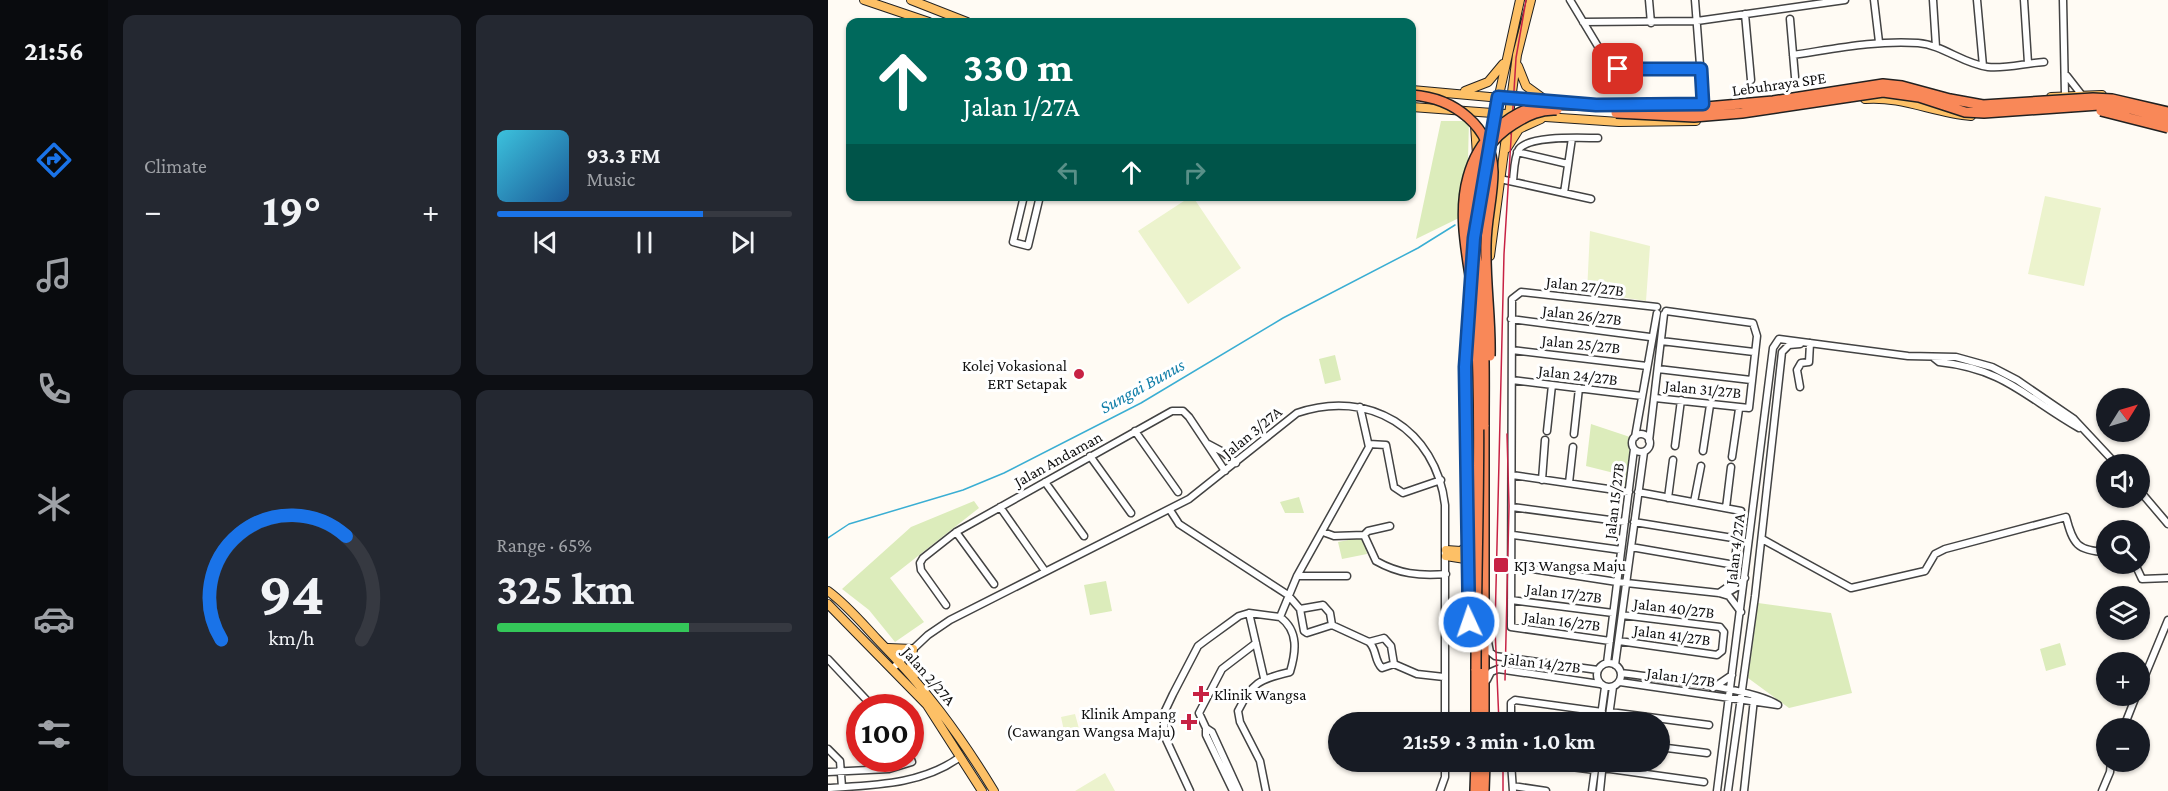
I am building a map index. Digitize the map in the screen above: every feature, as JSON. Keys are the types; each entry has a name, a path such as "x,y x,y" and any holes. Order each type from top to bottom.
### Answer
{"highway":[{"name":"Lebuhraya SPE","path":"1474,712 1476,323 1463,205 1467,177 1475,157 1484,141 1506,120 1523,109 1542,104 1695,108 1762,103 1883,84 1902,86 1983,105 2092,98 2112,99 2168,110"},
{"name":"Lebuhraya SPE","path":"1486,712 1482,301 1471,219 1471,193 1483,157 1509,127 1522,119 1549,109 1694,117 1742,113 1883,92 1919,97 1965,112 1984,113 2099,105 2130,109 2168,121"},
{"path":"1416,96 1445,101 1463,111 1477,125 1492,159 1493,179 1486,246 1491,308 1490,350 1484,425"},
{"path":"2071,106 2119,114 2168,128"},
{"path":"1468,346 1465,367 1467,604 1476,669"},
{"path":"1473,791 1474,772"},
{"path":"1486,772 1486,791"}],"main road":[{"path":"864,0 916,18"},
{"path":"911,0 957,18"},
{"path":"1474,712 1473,464 1468,346 1470,284 1482,182 1506,57 1520,0"},
{"path":"1486,712 1488,269 1516,55 1531,0"},
{"path":"1516,55 1524,83 1532,92 1549,102"},
{"path":"1458,93 1488,82 1506,57"},
{"path":"1416,90 1549,102 1650,106 1751,101 1884,83 1916,85 1953,98 1978,103 2081,94 2114,96 2168,110"},
{"path":"1911,102 1905,93 1908,88 1916,85"},
{"path":"1416,107 1619,122 1697,121 1853,99 1884,98 1911,102 1944,113 1972,116 2095,108 2168,121"},
{"path":"1467,111 1474,119 1482,182"},
{"path":"1502,163 1515,132 1530,122 1549,117"},
{"path":"1491,133 1500,127 1506,134"},
{"path":"1446,553 1464,550 1470,545 1472,538"},
{"path":"1446,553 1465,559 1473,569"},
{"name":"Jalan 2/27A","path":"828,591 840,600 915,678 954,727 994,791"},
{"name":"Jalan 2/27A","path":"828,604 927,705 982,791"},
{"path":"886,648 913,649 911,664 915,678"}],"street":[{"path":"1570,0 1611,68 1701,69"},
{"path":"1649,0 1651,23"},
{"path":"1695,0 1703,104"},
{"path":"1583,22 1697,21 1807,3 1845,0"},
{"path":"1874,0 1880,42"},
{"path":"1933,0 1936,47"},
{"path":"1977,0 1983,66"},
{"path":"2024,0 2028,63"},
{"path":"2063,0 2067,76 2065,95"},
{"path":"1745,14 1751,80"},
{"path":"1790,19 1795,77"},
{"path":"1793,55 1880,42 1918,43 1936,47 1959,59 1983,66 2044,62"},
{"path":"2067,76 2081,94"},
{"path":"1564,194 1572,138"},
{"path":"1513,182 1517,152 1522,146 1534,140 1598,138"},
{"path":"1517,152 1568,164"},
{"path":"1500,179 1591,199"},
{"path":"1023,201 1013,242 1029,246 1039,201"},
{"name":"Jalan 27/27B","path":"1511,319 1512,298 1521,292 1645,307 1753,323 1757,336 1754,352"},
{"path":"1662,311 1661,341 1649,446 1644,452 1634,449 1632,442 1635,437 1650,337 1662,311"},
{"path":"1511,319 1513,535 1511,600"},
{"name":"Jalan 26/27B","path":"1511,319 1650,337"},
{"name":"Jalan 4/27A","path":"1716,791 1775,342 1783,338 1934,358 1939,362 1982,369 2003,378 2082,430 2106,454"},
{"path":"1658,369 1751,380 1754,352 1661,341"},
{"path":"1800,387 1797,370 1801,363 1809,362 1808,343"},
{"name":"Jalan 4/27A","path":"1728,791 1762,539 1782,352 1789,345 1808,343"},
{"name":"Jalan 25/27B","path":"1512,350 1647,366"},
{"name":"Jalan 24/27B","path":"1512,380 1642,396"},
{"name":"Jalan 31/27B","path":"1654,398 1739,409 1749,408 1751,380"},
{"path":"1547,431 1552,385"},
{"path":"1574,434 1579,388"},
{"path":"1675,446 1681,400"},
{"path":"1704,452 1710,405"},
{"name":"Jalan 3/27A","path":"893,668 939,626 1189,500 1297,413 1319,406 1360,406 1383,415 1406,428 1429,452 1442,480 1446,553 1445,712"},
{"path":"1280,617 1297,576 1363,462 1368,444 1360,406"},
{"name":"Jalan Andaman","path":"946,605 921,570 920,563 923,558 956,532 1177,409 1189,417 1226,471"},
{"path":"1732,457 1739,409"},
{"path":"1135,431 1178,492"},
{"path":"1635,437 1643,435 1649,441"},
{"path":"1542,480 1545,440"},
{"name":"Jalan Andaman","path":"1205,442 1223,452 1236,463"},
{"path":"1368,444 1386,445 1394,487 1398,491 1403,492 1442,480"},
{"path":"1569,483 1573,447"},
{"name":"Jalan 15/27B","path":"1607,663 1634,449"},
{"name":"Jalan 15/27B","path":"1615,664 1644,452"},
{"path":"1090,456 1131,513"},
{"path":"1668,498 1673,460"},
{"path":"1694,502 1701,466"},
{"path":"1725,508 1731,467"},
{"path":"1758,469 1768,470"},
{"path":"1512,475 1629,492"},
{"path":"1045,482 1084,536"},
{"path":"1638,492 1741,511 1732,584 1722,594"},
{"path":"2150,503 2168,524"},
{"path":"1000,507 1045,571"},
{"path":"1512,507 1625,522"},
{"path":"1170,510 1179,524 1288,595 1300,609 1302,626 1307,633 1332,625 1369,642 1382,668 1394,664 1417,674 1444,677"},
{"path":"1762,539 1851,588 1925,571 1935,554 1945,549 2066,517 2071,535 2077,545 2085,550 2096,551"},
{"path":"1634,522 1738,539"},
{"path":"1323,532 1334,536 1364,535 1368,531 1390,526"},
{"path":"956,532 994,584"},
{"path":"1364,535 1376,561 1385,566 1413,575 1446,574"},
{"path":"1513,535 1621,549"},
{"path":"1631,547 1735,565"},
{"path":"1513,566 1617,582 1722,594 1735,602 1741,612"},
{"path":"2140,574 2142,579 2168,578"},
{"path":"1297,576 1347,576"},
{"path":"1722,594 1737,587 1745,578"},
{"name":"Jalan 17/27B","path":"1511,600 1613,613"},
{"name":"Jalan 16/27B","path":"1511,600 1511,627 1610,640"},
{"path":"1300,609 1323,605 1330,613 1332,625"},
{"path":"1249,613 1264,678"},
{"path":"1191,791 1164,735 1164,713 1198,646 1239,616 1249,613 1280,617 1292,631 1296,644 1290,672 1264,678 1251,687 1238,711 1240,722 1260,761 1266,791"},
{"name":"Jalan 40/27B","path":"1622,615 1723,628 1720,653"},
{"path":"2150,663 2168,620"},
{"name":"Jalan 14/27B","path":"1487,633 1490,652 1495,656 1598,670"},
{"path":"1369,642 1384,638 1388,640 1394,664"},
{"name":"Jalan 41/27B","path":"1618,641 1720,653"},
{"path":"1233,791 1206,735 1206,728 1199,713 1222,669 1256,643"},
{"path":"828,659 861,694"},
{"path":"1511,712 1511,703 1515,700 1602,712 1602,685 1598,670 1607,663 1615,664 1621,672 1620,682 1613,687 1602,685"},
{"name":"Jalan 14/27B","path":"1487,680 1491,672 1498,669 1602,685"},
{"name":"Jalan 1/27B","path":"1621,672 1712,688 1728,697"},
{"path":"1712,688 1732,675"},
{"name":"Jalan 1/27B","path":"1620,682 1728,697 1740,695 1770,699 1780,705"},
{"path":"1610,712 1613,687"},
{"path":"1744,791 1754,698"},
{"path":"1670,720 1709,725"},
{"path":"1206,728 1212,732 1239,791"},
{"path":"1670,748 1707,753"},
{"path":"828,749 840,761 842,787"},
{"path":"828,788 910,780 937,771 960,757"},
{"path":"828,772 846,772"},
{"path":"1440,791 1445,772"},
{"path":"1512,772 1513,789 1546,791"},
{"path":"1592,791 1595,772"},
{"path":"1600,791 1602,772"},
{"path":"1645,772 1704,782"},
{"path":"2102,791 2110,772"}],"green space":[{"path":"1441,121 1469,121 1468,159 1459,218 1416,239"},
{"path":"2045,196 2101,208 2084,286 2028,274"},
{"path":"1184,201 1196,201 1241,268 1188,304 1138,231"},
{"path":"1590,231 1650,246 1646,301 1587,292"},
{"path":"1335,355 1341,380 1325,384 1319,359"},
{"path":"1591,424 1630,437 1627,490 1613,488 1614,473 1586,466"},
{"path":"1299,497 1304,513 1285,513 1280,502"},
{"path":"974,501 979,508 890,578 924,622 895,642 869,610 842,589 911,527"},
{"path":"1359,538 1365,543 1367,554 1342,559 1338,542"},
{"path":"1106,581 1112,611 1090,615 1084,585"},
{"path":"1758,603 1831,613 1852,693 1789,708 1748,678"},
{"path":"2060,643 2066,665 2046,671 2040,649"},
{"path":"1075,714 1081,736 1066,740 1061,717"},
{"path":"1105,773 1115,791 1075,791"}],"waterway":[{"name":"Sungai Bunus","path":"828,538 849,524 963,490 1004,473 1141,403 1283,318 1418,248 1455,225"}],"tram line":[{"path":"1499,712 1495,628 1504,254 1516,58 1526,0"},
{"path":"1505,680 1509,506 1507,434"},
{"path":"1503,772 1503,791"}],"place":[{"name":"Kolej Vokasional ERT Setapak","path":"1079,374"},
{"name":"KJ3 Wangsa Maju","path":"1501,565"},
{"name":"Klinik Wangsa","path":"1201,694"},
{"name":"Klinik Ampang (Cawangan Wangsa Maju)","path":"1189,722"}],"route":[{"path":"1469,622 1465,367 1474,238 1498,97 1596,105 1703,104 1701,69 1618,69"}]}
